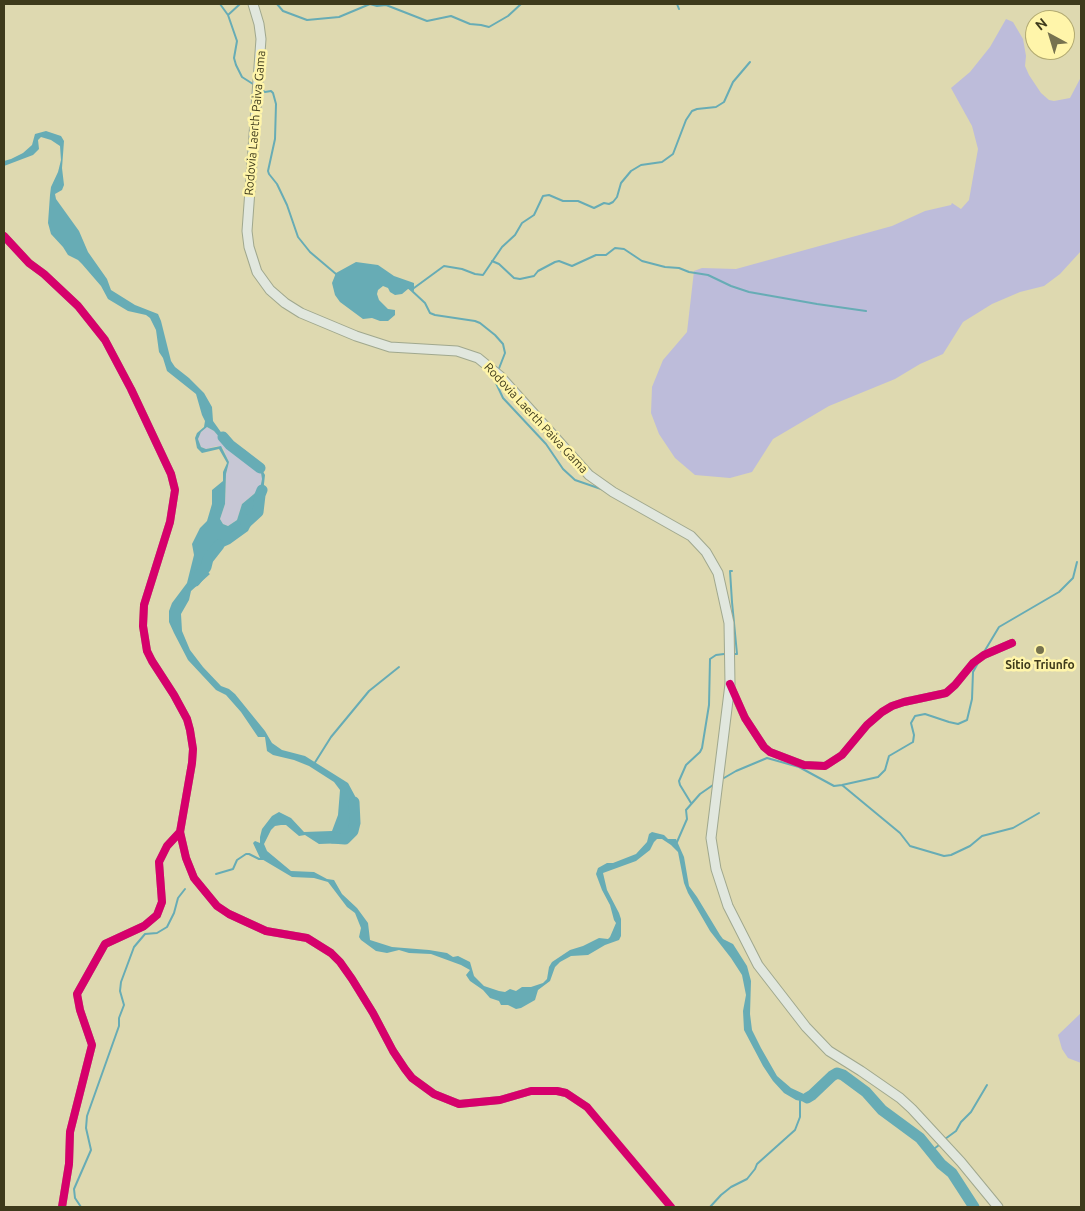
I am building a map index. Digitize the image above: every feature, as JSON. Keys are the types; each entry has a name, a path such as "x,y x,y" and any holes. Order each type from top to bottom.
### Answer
{"main road":[{"name":"Rodovia Laerth Paiva Gama","path":"253,4 261,39 247,231 257,272 277,297 301,313 356,336 390,347 457,351 478,358 500,376 589,475 613,492 691,536 706,552 718,573 729,623 730,684 711,838 716,869 728,906 751,952 773,985 806,1028 824,1046 886,1088 912,1109 961,1162 998,1207"}],"street":[{"path":"4,236 29,263 44,274 78,306 105,340 131,388 171,474 174,490 170,522 144,605 143,626 147,651 152,662 174,694 187,719 190,730 193,749 192,763 180,832 186,858 194,878 217,906 236,918 266,931 307,938 318,944 340,962 373,1013 405,1069 412,1078 434,1094 459,1104 465,1104 500,1100 531,1091 557,1091 566,1093 587,1107"},
{"path":"730,684 745,718 770,752 804,765 825,766 842,755 867,725 882,712 904,702 946,693 955,685 973,662 1012,643"},
{"path":"62,1207 70,1164 70,1132 92,1045 80,1010 77,994 105,944 144,926 157,915 162,902 159,862 167,846 180,832"}],"shaded area":[{"path":"1006,19 1013,22 1023,39 1025,66 1029,75 1041,93 1049,100 1070,98 1081,77 1081,251 1060,274 1044,286 1020,292 992,304 963,322 943,354 920,364 895,379 829,406 773,439 752,472 730,478 695,475 675,458 659,434 651,413 652,387 663,360 687,332 694,271 702,268 736,269 892,226 925,211 951,205 952,203 961,209 969,200 978,149 972,126 951,88 970,72 990,47"},
{"path":"46,131 61,136 64,141 62,168 64,185 62,190 55,194 56,199 79,231 88,252 107,279 111,290 135,305 158,314 171,361 175,367 204,393 212,407 213,421 223,435 232,444 245,450 253,457 265,475 263,493 257,506 256,515 248,531 202,563 202,568 210,574 191,591 189,600 181,614 182,631 190,650 203,667 221,686 235,694 265,731 272,743 282,750 305,756 348,783 355,796 356,806 346,843 319,844 305,835 299,836 286,825 281,825 275,826 271,830 264,844 267,851 291,871 314,872 327,879 334,880 342,894 357,908 368,923 370,940 392,947 429,950 447,953 453,957 458,956 470,962 474,976 484,986 505,992 510,989 516,991 522,987 531,987 543,983 547,979 552,962 570,950 599,938 608,939 610,937 616,923 596,874 598,868 607,863 613,863 636,854 647,842 649,834 652,832 664,835 668,839 676,839 684,857 689,886 720,935 723,939 733,944 747,966 751,981 750,1014 752,1030 761,1048 777,1076 791,1088 806,1095 816,1087 818,1093 815,1096 805,1102 796,1100 784,1093 763,1066 744,1030 743,1011 746,995 742,975 710,931 688,893 684,883 678,852 662,839 657,839 650,850 636,861 603,873 607,890 621,919 621,936 619,940 605,945 588,955 571,956 560,962 555,967 550,981 538,990 535,1000 516,1009 508,1005 501,1005 499,1001 490,998 483,990 470,981 466,975 470,970 461,965 431,954 409,953 399,950 387,953 376,951 361,940 359,937 361,928 355,913 347,907 328,882 314,878 292,877 260,858 253,843 255,841 260,843 262,829 272,816 279,812 291,818 304,832 332,831 338,815 340,790 334,782 309,766 273,755 267,751 265,737 258,737 241,712 226,695 216,690 188,660 174,633 169,622 169,611 172,603 187,583 194,555 192,544 200,528 207,521 212,504 212,490 223,481 223,472 227,463 219,449 202,453 197,448 195,438 197,433 204,427 205,421 196,394 167,371 159,352 156,330 150,318 146,315 128,311 108,299 101,286 82,264 68,255 51,234 48,223 50,195 61,160 60,146 51,140 41,137 38,140 39,149 33,155 4,166 4,161 23,153 32,145 35,134","holes":["207,427 214,431 226,445 238,449 248,457 261,473 262,479 260,489 242,504 237,520 228,526 223,524 220,519 225,504 226,474 229,462 221,446 206,449 201,447 198,439 201,432"]},
{"path":"356,262 378,265 394,276 414,283 414,291 408,289 402,294 395,295 383,286 378,290 379,300 388,309 395,310 395,315 388,321 372,318 363,319 340,302 335,295 332,283 336,273"},
{"path":"207,427 214,431 228,446 238,449 248,457 261,473 260,489 242,504 237,520 228,526 223,524 220,519 225,504 226,474 229,462 223,448 217,446 206,449 201,447 198,439 201,432"},
{"path":"1081,1013 1081,1063 1068,1058 1062,1049 1058,1035"}],"waterway":[{"path":"220,4 228,15 237,41 234,58 236,65 242,77 253,84"},
{"path":"228,15 240,4"},
{"path":"277,4 283,11 307,20 339,17 370,4 377,6 386,5 427,21 451,16 470,24 489,27 508,16 521,4"},
{"path":"677,4 679,9"},
{"path":"414,288 444,266 483,275 502,247 515,235 522,223 534,215 543,196 549,195 563,201 578,201 594,208 604,203 609,204 613,202 617,197 621,183 631,171 641,165 662,162 673,154 686,120 692,111 716,107 724,102 733,82 750,62"},
{"path":"262,90 265,92 271,91 276,104 275,139 269,174 277,184 287,205 298,237 310,252 336,274"},
{"path":"492,261 499,264 514,278 520,279 534,276 538,271 555,262 559,261 572,266 596,255 606,255 615,248 624,249 642,261 708,275 749,292 866,311"},
{"path":"410,289 425,303 430,313 475,321 495,335 503,344 505,353 498,371"},
{"path":"496,375 495,381 503,398 546,444 563,469 575,480 604,490"},
{"path":"223,437 230,445 260,468"},
{"path":"246,523 258,512 262,490"},
{"path":"195,581 219,545"},
{"path":"984,652 999,627 1059,592 1073,578 1077,562"},
{"path":"732,571 730,571 737,654 735,654"},
{"path":"691,803 679,781 686,765 702,748 709,705 710,659 716,655 724,654"},
{"path":"724,778 767,758 799,767 834,786 878,777 885,770 889,756 913,742 914,735 911,723 915,716 925,714 958,724 967,720 972,699 973,672 978,663"},
{"path":"314,764 331,737 369,691 399,667"},
{"path":"677,842 687,819 686,810 700,794 713,785"},
{"path":"842,785 900,833 910,846 944,856 951,855 970,846 982,836 1013,828 1039,813"},
{"path":"332,838 345,839 353,831 355,823 354,802"},
{"path":"216,874 233,869 237,860 246,854 263,859"},
{"path":"81,1207 75,1198 74,1189 91,1150 86,1128 87,1116 119,1026 119,1018 124,1005 120,991 121,982 134,947 145,934 157,933 167,927 174,913 178,898 185,889"},
{"path":"807,1098 832,1076 837,1073 843,1075 866,1092 882,1110 920,1138 941,1164 952,1173 974,1207"},
{"path":"945,1139 956,1131 961,1122 971,1112 987,1085"},
{"path":"710,1207 731,1187 747,1179 757,1164 795,1130 800,1117 800,1101"},
{"path":"930,1152 939,1145"}],"tunnel":[{"path":"587,1107 671,1207"}],"cycle path":[{"path":"4,236 29,263 44,274 78,306 105,340 131,389 171,474 175,490 170,522 144,605 143,626 147,651 174,695 187,719 190,730 193,749 192,763 180,832 186,858 194,878 217,906 229,914 266,931 307,938 331,953 352,979 405,1069 412,1078 434,1094 459,1104 500,1100 531,1091 566,1093 587,1107 671,1207"},
{"path":"730,684 745,718 764,747 770,752 804,765 825,766 842,755 867,725 882,712 904,702 946,693 973,663 984,655 1012,643"},
{"path":"62,1207 69,1164 70,1132 92,1045 80,1010 77,994 105,944 144,926 157,915 162,902 159,862 167,846 180,832"}],"place":[{"name":"Sítio Triunfo","path":"1040,650"}]}
